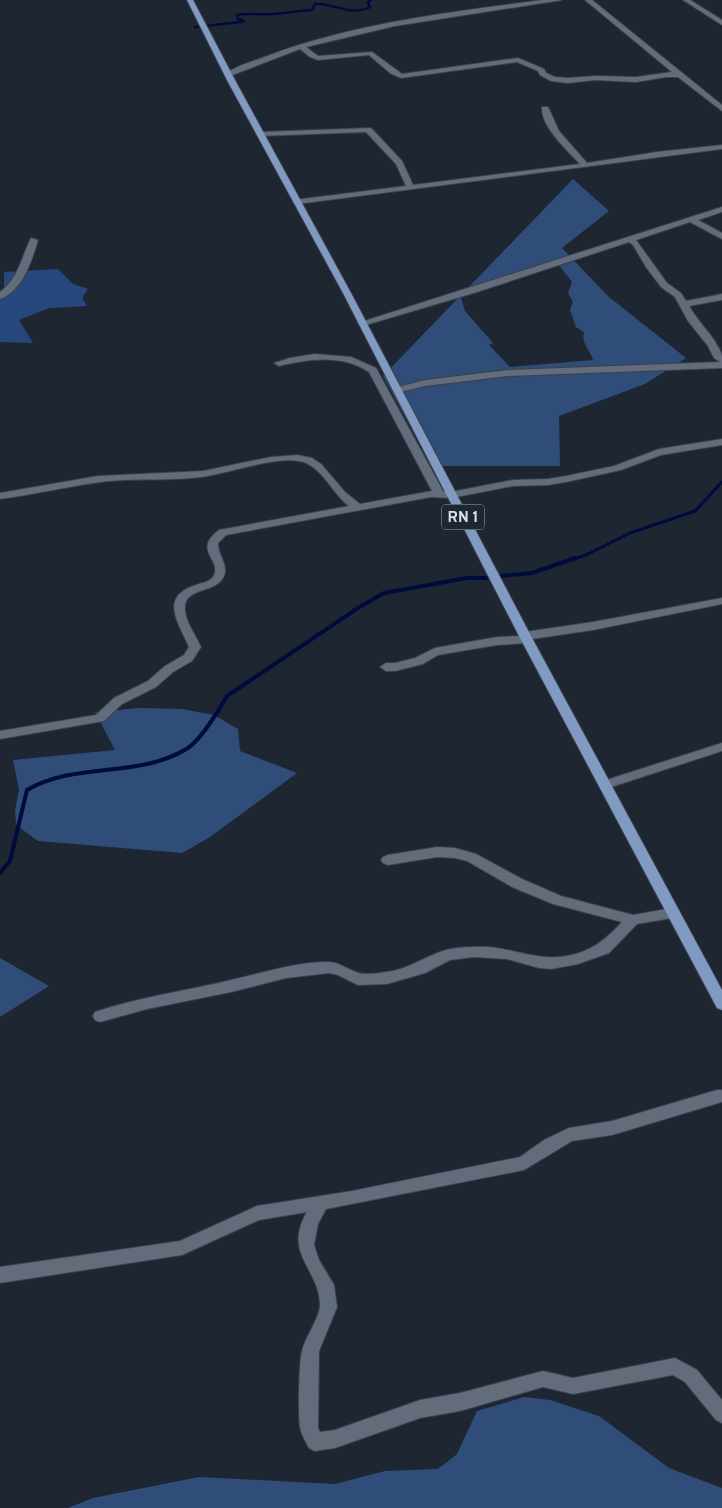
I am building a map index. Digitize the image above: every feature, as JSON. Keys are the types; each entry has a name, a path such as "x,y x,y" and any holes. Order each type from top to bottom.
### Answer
{"main road":[{"name":"RN 1","path":"190,0 260,134 363,323 526,638 720,998"}],"street":[{"path":"228,74 253,63 302,47 387,24 558,0"},
{"path":"588,0 720,105"},
{"path":"686,0 722,23"},
{"path":"302,47 312,56 318,58 370,53 376,55 396,74 401,76 518,60 542,70 542,74 546,78 617,80 665,74 680,75"},
{"path":"545,109 546,116 558,136 584,164"},
{"path":"260,134 368,130 400,165 408,177 410,187"},
{"path":"297,202 722,147"},
{"path":"363,323 474,290 722,209"},
{"path":"691,219 722,236"},
{"path":"629,239 636,243 664,285 678,295 693,321 712,345 717,356 722,360"},
{"path":"0,296 10,290 16,283 34,240"},
{"path":"684,304 722,297"},
{"path":"279,363 299,358 327,356 366,364 373,370 439,494"},
{"path":"397,390 425,383 508,373 722,365"},
{"path":"0,735 100,718 118,701 152,684 169,669 188,658 195,647 182,621 180,608 182,599 196,588 216,580 220,575 212,546 213,540 218,534 230,529 439,494 451,495 513,483 548,482 566,479 617,468 659,452 722,442"},
{"path":"0,496 55,488 83,481 142,476 169,477 203,474 265,461 301,459 319,467 341,494 356,507"},
{"path":"386,668 395,668 419,661 435,652 526,638 722,601"},
{"path":"605,785 722,747"},
{"path":"388,860 437,852 455,853 471,857 517,883 558,900 632,920 672,912"},
{"path":"100,1016 147,1003 231,986 286,972 329,967 342,970 358,980 387,978 420,969 448,955 474,952 507,954 539,964 551,964 578,959 604,949 632,920"},
{"path":"0,1275 182,1248 257,1213 352,1198 524,1163 550,1145 569,1135 612,1128 722,1096"},
{"path":"322,1202 310,1222 306,1245 312,1263 326,1286 328,1307 310,1351 309,1428 315,1442 335,1439 420,1409 460,1402 543,1380 573,1386 675,1366 691,1376 722,1414"}],"shaded area":[{"path":"573,179 609,211 562,248 609,297 686,358 645,384 559,416 560,466 432,466 383,376","holes":["559,265 572,282 568,293 573,302 570,310 576,327 584,332 584,340 593,360 510,367 489,345 493,343 465,311 461,298 468,291 512,281"]},
{"path":"58,269 73,284 88,289 82,298 87,306 49,308 19,320 33,343 0,342 0,298 4,294 4,272"},
{"path":"140,708 182,709 214,715 238,729 240,751 297,773 210,837 182,853 38,841 16,825 15,810 19,790 13,760 115,750 95,712"},
{"path":"0,958 49,986 0,1017"},
{"path":"524,1397 550,1400 599,1416 669,1468 722,1488 722,1508 68,1508 93,1498 199,1477 335,1484 385,1471 438,1469 457,1454 477,1411"}],"waterway":[{"path":"195,27 244,21 238,19 237,15 312,10 315,4 356,11 363,10 370,7 368,2 371,0"},
{"path":"572,560 630,533 695,511 722,482"},
{"path":"501,576 532,573 575,558"},
{"path":"0,873 10,861 27,790 46,781 66,776 149,764 169,758 193,744 227,696 358,608 384,593 467,578 487,578"}]}
